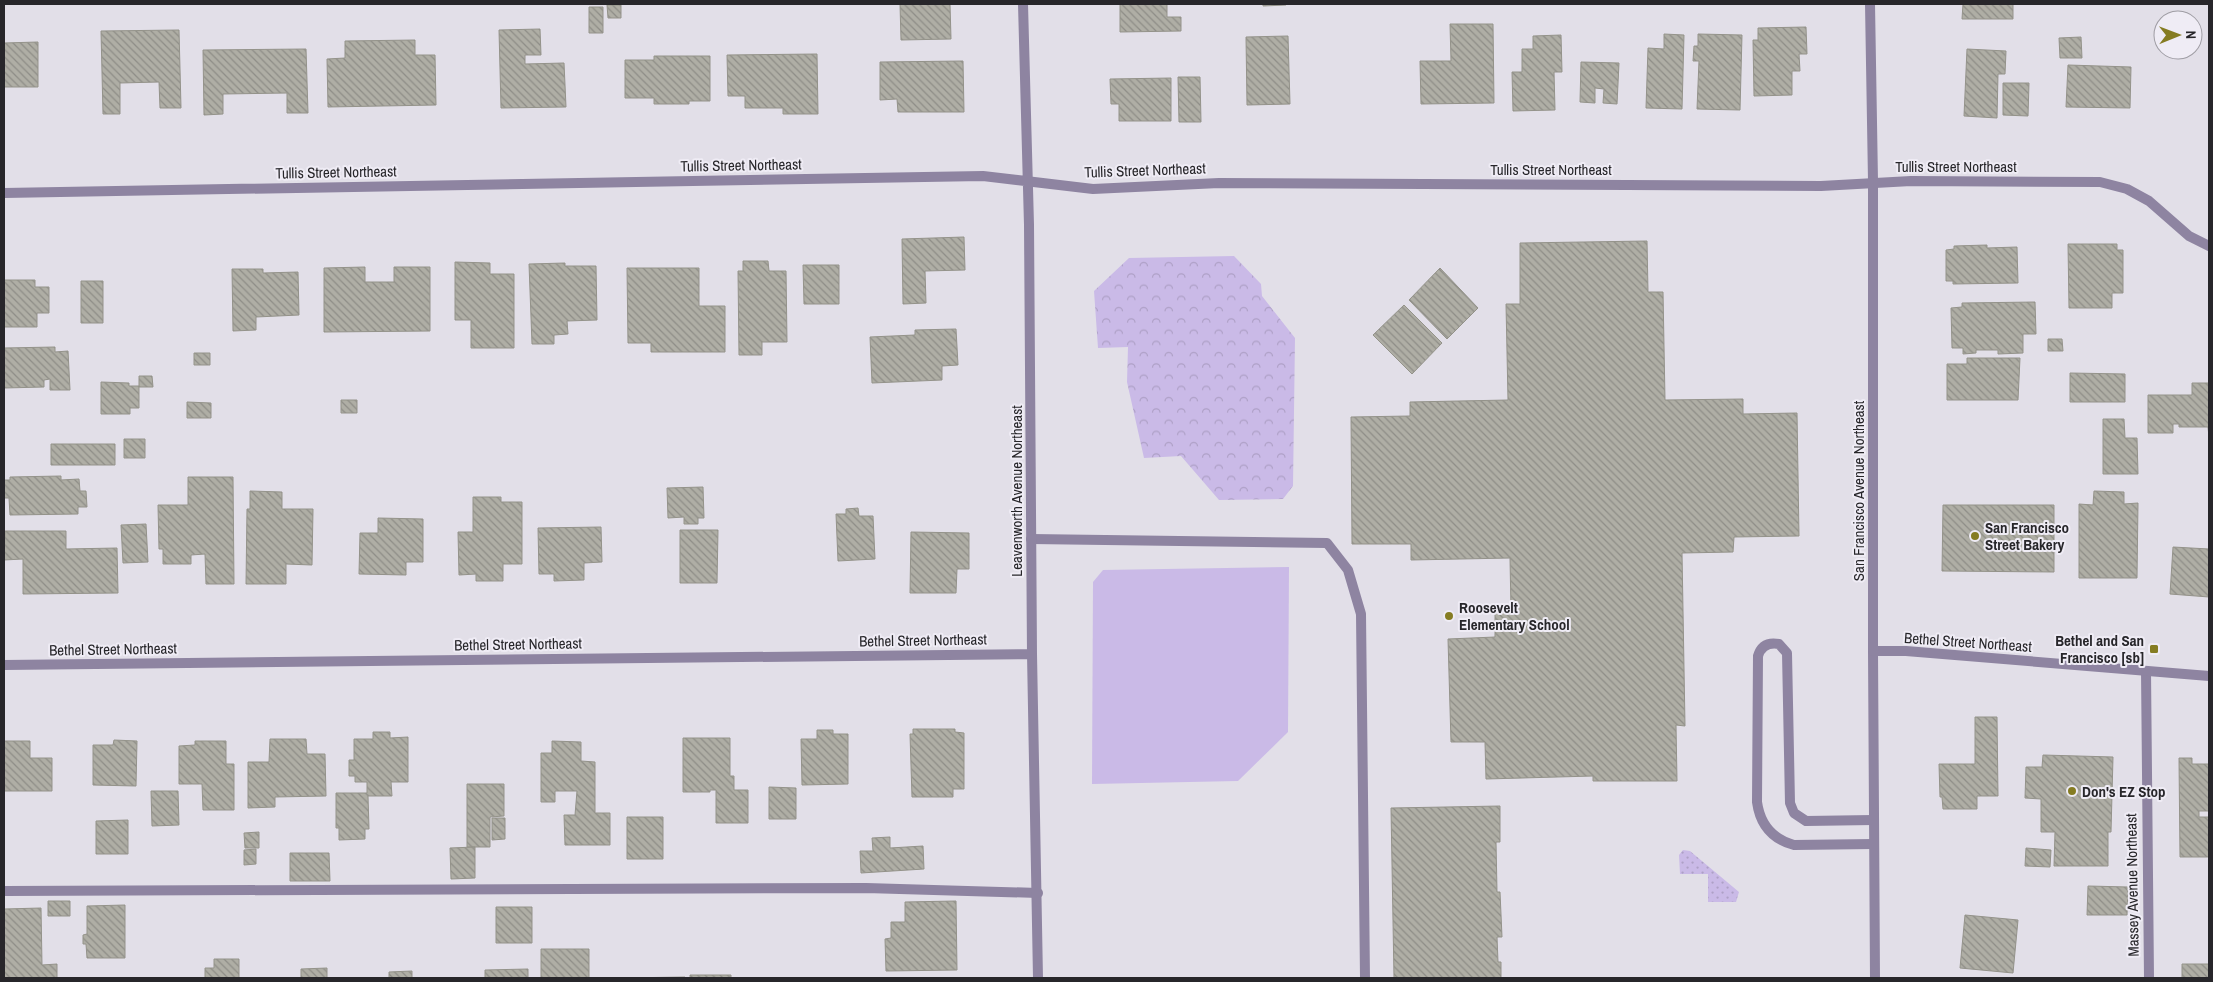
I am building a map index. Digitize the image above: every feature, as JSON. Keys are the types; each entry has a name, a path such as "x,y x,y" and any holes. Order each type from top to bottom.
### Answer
{"street":[{"name":"Leavenworth Avenue Northeast","path":"1023,4 1028,180 1032,654 1038,893 1038,978"},
{"name":"San Francisco Avenue Northeast","path":"1870,4 1873,181 1873,820 1875,978"},
{"name":"Tullis Street Northeast","path":"4,193 983,176 1093,189 1219,183 1821,186 1873,181 2100,182 2127,188 2149,201 2189,236 2209,246"},
{"path":"1031,539 1326,543 1348,570 1361,614 1365,978"},
{"path":"1873,820 1806,821 1794,813 1790,803 1787,653 1779,644 1764,646 1758,656 1757,802 1763,822 1773,835 1783,842 1794,845 1874,844"},
{"name":"Bethel Street Northeast","path":"1873,651 1906,651 2209,676"},
{"name":"Bethel Street Northeast","path":"4,665 1032,654"},
{"name":"Massey Avenue Northeast","path":"2146,671 2149,978"},
{"path":"4,892 866,888 1038,893"}],"green space":[{"path":"1234,256 1261,284 1262,296 1295,338 1293,486 1283,499 1219,500 1181,456 1144,458 1127,382 1128,347 1098,348 1094,291 1129,258"},
{"path":"1289,567 1288,732 1238,781 1092,784 1093,582 1103,570"},
{"path":"1683,850 1690,851 1739,892 1736,902 1708,902 1708,874 1680,874 1679,855"}],"building":[{"path":"900,4 950,4 951,39 901,40"},
{"path":"1120,4 1167,4 1167,17 1181,17 1181,31 1120,32"},
{"path":"1263,4 1286,4 1286,5 1263,6"},
{"path":"1963,4 2013,4 2013,19 1962,19"},
{"path":"607,5 621,5 621,18 608,18"},
{"path":"589,7 603,7 603,33 589,33"},
{"path":"1450,24 1493,24 1494,103 1421,104 1420,61 1451,61"},
{"path":"1806,27 1807,54 1799,54 1800,71 1792,71 1792,95 1754,96 1753,40 1758,40 1758,28"},
{"path":"540,29 541,55 525,55 525,64 564,63 566,107 501,108 499,30"},
{"path":"179,30 181,108 160,108 159,82 120,83 120,114 103,114 101,31"},
{"path":"1664,34 1684,35 1682,109 1646,108 1648,48 1664,49"},
{"path":"1698,34 1742,35 1740,110 1697,109 1699,61 1693,61 1694,46 1698,46"},
{"path":"1561,35 1562,72 1554,72 1555,110 1513,111 1512,72 1522,72 1522,49 1533,49 1533,36"},
{"path":"1288,36 1290,104 1247,105 1246,37"},
{"path":"2081,37 2082,58 2060,58 2059,38"},
{"path":"415,40 415,55 435,55 436,105 328,107 327,59 345,58 345,41"},
{"path":"38,42 38,87 4,87 4,43"},
{"path":"306,49 308,113 287,113 287,93 223,94 223,114 204,115 203,50"},
{"path":"1967,49 2006,51 2005,74 1998,74 1997,118 1964,116"},
{"path":"817,54 818,114 783,114 783,108 745,108 745,96 728,96 727,55"},
{"path":"654,56 710,56 710,101 689,101 689,104 654,104 654,98 625,98 625,60 654,60"},
{"path":"963,61 964,112 898,112 897,99 880,100 880,62"},
{"path":"1581,62 1619,63 1617,104 1603,103 1604,89 1595,88 1595,103 1580,102"},
{"path":"2068,65 2131,67 2130,108 2066,107"},
{"path":"1178,77 1200,77 1201,122 1179,122"},
{"path":"1171,78 1171,121 1119,121 1119,104 1111,104 1110,79"},
{"path":"2003,83 2029,83 2028,116 2003,115"},
{"path":"964,237 965,270 925,271 926,303 903,304 902,239"},
{"path":"1647,241 1648,292 1663,292 1665,400 1743,399 1743,414 1797,413 1799,536 1734,537 1733,552 1682,553 1685,726 1676,725 1677,781 1593,781 1593,776 1486,779 1485,742 1451,742 1448,639 1495,637 1495,610 1511,610 1510,558 1411,560 1411,544 1352,544 1351,417 1410,416 1410,402 1508,400 1506,304 1520,304 1520,243"},
{"path":"2068,244 2117,244 2117,250 2123,250 2123,293 2112,293 2112,308 2069,308"},
{"path":"1987,245 1987,248 2017,247 2018,283 1953,284 1953,281 1946,281 1946,250 1954,249 1954,246"},
{"path":"743,261 768,261 769,271 786,271 787,342 762,342 762,355 739,355 738,271 743,271"},
{"path":"455,262 490,263 490,274 514,274 514,348 471,348 471,320 455,320"},
{"path":"565,263 565,266 596,266 597,320 567,321 568,334 554,335 554,344 532,344 529,264"},
{"path":"803,265 839,265 839,304 804,304"},
{"path":"365,267 365,282 394,282 394,267 430,267 430,331 324,332 324,268"},
{"path":"627,268 699,268 699,306 725,306 725,352 651,352 651,343 628,343"},
{"path":"1440,268 1478,308 1447,339 1409,300"},
{"path":"232,269 263,269 263,273 298,272 299,315 256,317 256,330 233,331"},
{"path":"4,280 35,280 35,287 49,287 49,313 37,313 37,327 4,327"},
{"path":"81,281 103,281 103,323 81,323"},
{"path":"2035,302 2036,334 2023,334 2023,353 1998,354 1998,350 1976,350 1976,353 1963,354 1963,348 1952,348 1951,308 1962,307 1962,303"},
{"path":"1404,305 1442,343 1412,374 1373,335"},
{"path":"956,329 958,365 942,366 942,380 872,383 870,337 915,335 915,330"},
{"path":"2048,339 2062,339 2063,351 2048,351"},
{"path":"55,347 55,352 68,351 70,390 50,390 50,379 44,380 44,387 4,388 4,348"},
{"path":"194,353 210,353 210,365 194,365"},
{"path":"1967,358 2020,358 2018,400 1947,400 1947,364 1967,364"},
{"path":"2070,373 2125,374 2125,402 2070,402"},
{"path":"139,376 152,376 153,387 139,387"},
{"path":"101,382 129,383 129,386 139,386 139,408 130,408 130,414 101,414"},
{"path":"2192,383 2209,383 2209,437 2208,427 2179,427 2179,424 2173,424 2173,433 2148,433 2148,395 2192,395"},
{"path":"341,400 357,400 357,413 341,413"},
{"path":"187,402 211,403 211,418 187,418"},
{"path":"2103,419 2124,419 2125,438 2137,438 2138,474 2103,474"},
{"path":"124,439 145,439 145,458 124,458"},
{"path":"51,444 115,444 115,465 51,465"},
{"path":"61,476 61,480 79,479 80,491 86,491 87,507 78,507 78,514 10,515 9,498 4,498 4,480 10,480 10,477"},
{"path":"188,477 233,477 234,584 206,584 205,554 191,555 191,564 163,564 163,549 159,549 158,505 188,505"},
{"path":"703,487 704,518 698,518 698,524 684,524 684,517 668,518 667,488"},
{"path":"250,491 282,492 282,509 313,509 312,565 286,564 286,584 246,584 247,509 250,509"},
{"path":"2094,491 2124,492 2124,504 2138,503 2137,578 2079,578 2079,504 2093,505"},
{"path":"473,497 501,497 501,502 522,502 522,564 503,564 503,581 476,581 476,574 459,575 458,532 473,532"},
{"path":"1943,505 2054,505 2054,572 1942,571"},
{"path":"858,508 859,516 873,516 875,559 838,561 836,514 846,514 846,509"},
{"path":"378,518 423,519 423,562 406,562 406,575 359,574 360,533 378,533"},
{"path":"146,524 148,562 123,563 121,525"},
{"path":"601,527 602,562 584,563 584,580 554,581 554,574 539,574 538,528"},
{"path":"680,530 718,530 717,583 680,583"},
{"path":"5,531 66,531 66,549 117,548 118,593 23,594 23,559 4,560"},
{"path":"911,532 969,533 969,569 957,569 956,593 910,593"},
{"path":"2173,547 2209,549 2209,597 2170,594"},
{"path":"1975,717 1997,717 1998,796 1977,796 1977,809 1943,809 1942,797 1940,797 1939,764 1975,764"},
{"path":"913,729 955,729 955,732 964,733 964,789 953,789 953,797 912,797 910,734 913,734"},
{"path":"817,730 833,730 833,734 848,734 848,784 802,785 801,739 817,739"},
{"path":"373,732 390,732 390,738 408,737 408,782 391,782 392,796 368,796 369,829 365,829 365,839 339,840 339,828 336,828 336,793 367,793 367,782 355,782 355,776 349,776 349,760 354,760 354,739 373,739"},
{"path":"683,738 730,738 730,776 734,776 734,790 748,790 748,823 716,823 716,790 710,790 710,792 683,792"},
{"path":"270,739 306,739 307,754 325,754 326,796 275,797 275,807 248,808 248,762 269,762"},
{"path":"114,740 137,741 136,786 93,785 93,745 113,745"},
{"path":"4,741 30,741 30,758 52,758 52,791 4,791"},
{"path":"195,741 226,741 226,764 234,764 234,810 203,810 202,784 179,784 179,746 195,745"},
{"path":"552,741 581,742 581,761 595,762 595,813 610,813 610,845 565,845 564,815 575,815 577,791 555,791 555,802 541,802 541,753 552,753"},
{"path":"2043,755 2113,757 2111,832 2108,832 2108,866 2054,866 2055,832 2041,832 2041,799 2025,798 2026,767 2042,767"},
{"path":"2179,758 2192,758 2192,764 2209,764 2209,811 2199,811 2199,817 2209,817 2209,857 2180,857"},
{"path":"467,784 504,784 504,816 490,817 490,847 467,847"},
{"path":"769,787 796,788 796,819 769,819"},
{"path":"151,791 178,791 179,825 152,826"},
{"path":"1500,806 1500,842 1496,842 1497,892 1500,892 1502,937 1497,937 1498,962 1501,962 1501,978 1394,978 1391,808"},
{"path":"627,817 663,817 663,859 627,859"},
{"path":"492,818 505,818 505,839 492,840"},
{"path":"128,820 128,854 96,854 96,821"},
{"path":"259,832 259,848 245,848 244,833"},
{"path":"890,837 890,848 923,846 924,869 861,873 860,851 873,851 872,838"},
{"path":"475,847 475,878 451,879 450,848"},
{"path":"2026,848 2051,850 2050,867 2025,866"},
{"path":"256,849 256,864 244,865 244,850"},
{"path":"290,853 329,853 330,881 290,881"},
{"path":"2088,886 2128,887 2127,915 2087,915"},
{"path":"48,901 70,901 70,916 48,916"},
{"path":"956,901 957,970 886,971 885,939 891,938 891,922 905,922 905,902"},
{"path":"125,905 125,958 87,958 86,944 83,944 83,935 87,934 87,906"},
{"path":"496,907 532,907 532,943 496,943"},
{"path":"41,908 42,965 57,964 57,978 4,978 4,909"},
{"path":"1965,915 2018,920 2013,973 1960,968"},
{"path":"541,949 589,949 589,978 541,978"},
{"path":"214,959 239,959 239,978 205,978 205,968 214,968"},
{"path":"2182,964 2209,964 2209,978 2182,978"},
{"path":"327,968 327,978 301,978 301,969"},
{"path":"528,969 528,978 485,978 485,970"},
{"path":"412,971 412,978 389,978 389,972"},
{"path":"690,975 731,975 731,978 690,978"},
{"path":"685,977 685,978 621,978"}],"place":[{"name":"San Francisco Street Bakery","path":"1975,536"},
{"name":"Roosevelt Elementary School","path":"1449,616"},
{"name":"Bethel and San Francisco [sb]","path":"2154,649"},
{"name":"Don's EZ Stop","path":"2072,791"}]}
